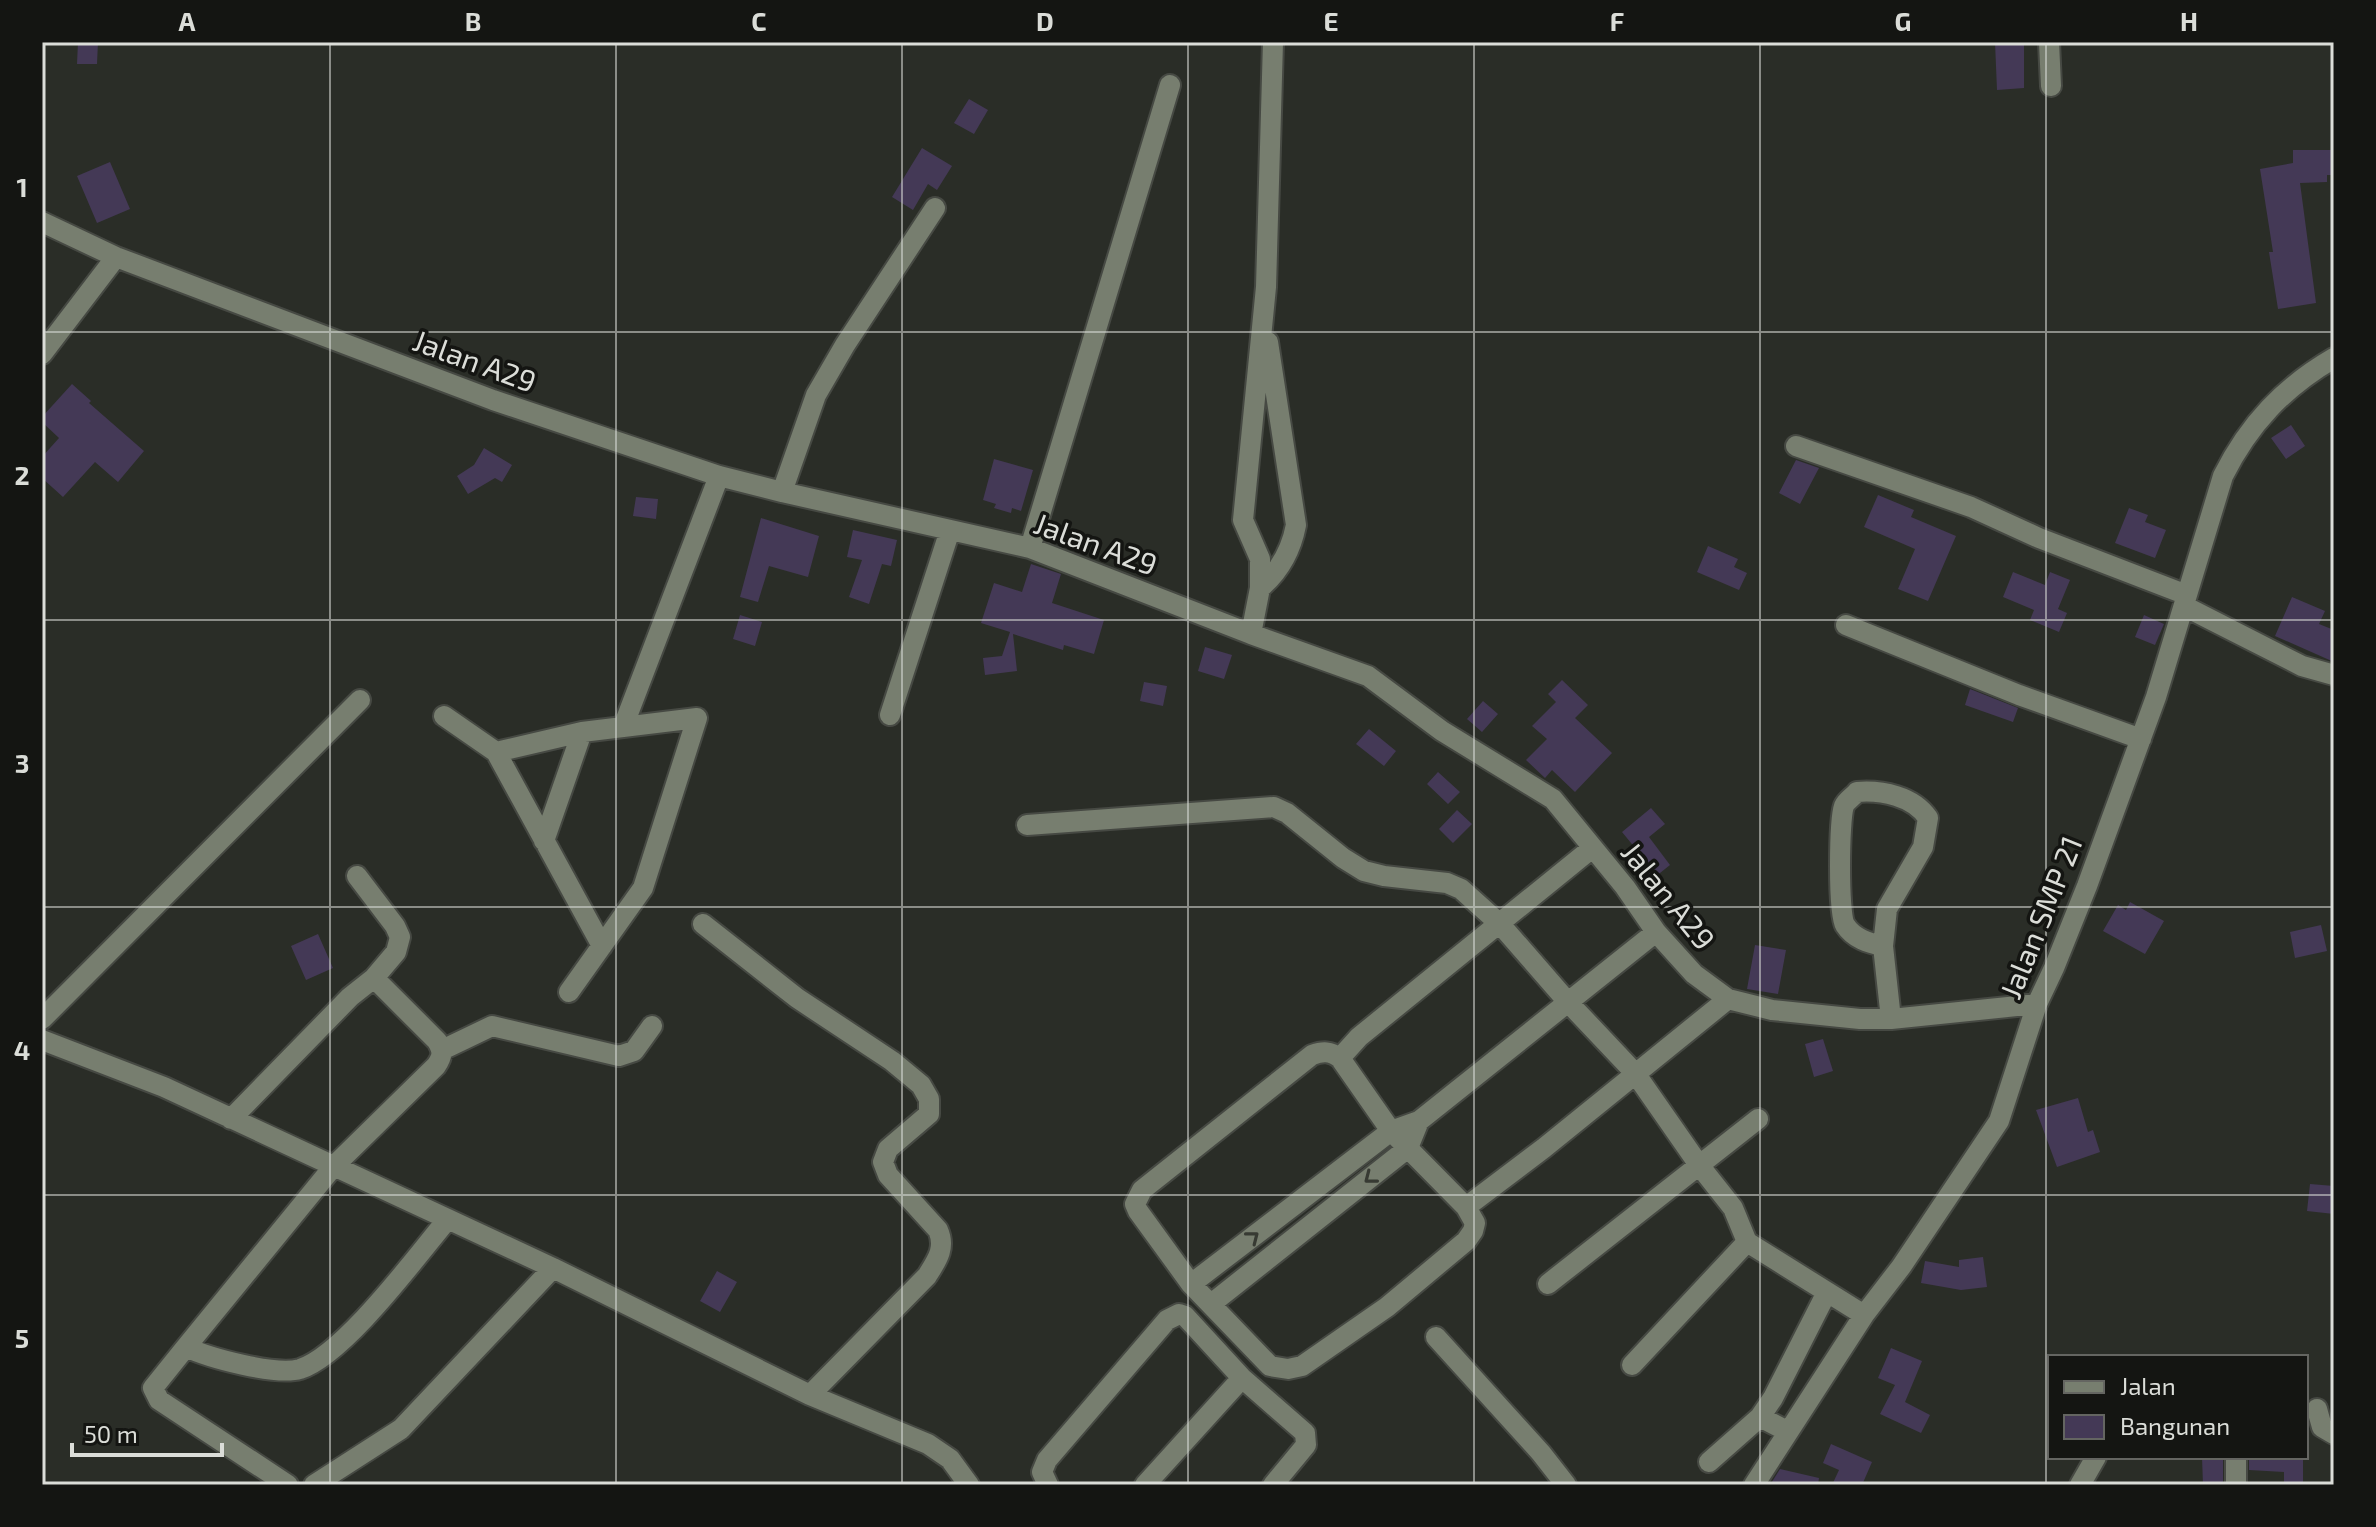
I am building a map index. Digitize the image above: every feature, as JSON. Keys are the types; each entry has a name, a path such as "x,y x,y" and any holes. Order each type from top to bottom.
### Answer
{"street":[{"path":"1251,634 1260,588 1260,559 1243,520 1263,315 1273,42"},
{"path":"2049,42 2051,86"},
{"path":"1030,548 1170,85"},
{"path":"782,492 816,395 935,208"},
{"name":"Jalan A29","path":"42,222 116,257 493,400 719,476 1030,548 1368,676 1442,731 1553,799 1625,887 1656,932 1694,974 1728,999 1772,1010 1860,1019 1891,1019 2037,1004"},
{"path":"42,354 116,257"},
{"path":"1260,588 1272,578 1292,548 1296,525 1263,315"},
{"name":"Jalan SMP 21","path":"1754,1485 1864,1315 1901,1267 1999,1121 2037,1004 2073,922 2141,739 2223,476 2247,432 2285,391 2334,358"},
{"path":"1796,446 1971,507 2185,600 2302,666 2334,675"},
{"path":"623,727 719,476"},
{"path":"890,715 950,530"},
{"path":"1846,625 2019,695 2141,739"},
{"path":"42,1019 360,700"},
{"path":"444,716 496,752 602,946"},
{"path":"496,752 582,732 697,718 643,888 569,992"},
{"path":"544,841 582,732"},
{"path":"1883,946 1865,942 1847,929 1841,917 1844,805 1857,792 1871,791 1903,798 1921,808 1928,818 1923,847 1887,909 1883,946 1891,1019"},
{"path":"1027,825 1274,807 1287,813 1364,871 1447,883 1461,889 1500,924 1635,1073 1733,1208 1747,1242 1864,1315"},
{"path":"1340,1058 1359,1037 1591,849"},
{"path":"231,1119 350,997 374,978 396,952 400,937 395,926 357,876"},
{"path":"703,924 797,998 892,1061 921,1085 929,1099 929,1114 888,1149 883,1162 888,1175 938,1230 942,1240 940,1257 927,1276 810,1395"},
{"path":"1191,1284 1391,1131 1419,1121 1656,932"},
{"path":"288,1485 159,1400 153,1388 333,1167 442,1058 437,1041 374,978"},
{"path":"1466,1207 1728,999"},
{"path":"442,1050 492,1026 619,1056 634,1051 652,1026"},
{"path":"42,1040 164,1087 553,1268 810,1395 928,1444 950,1459 969,1485"},
{"path":"1322,1051 1332,1052 1340,1058 1391,1131 1466,1207 1475,1223 1466,1241 1387,1307 1302,1366 1288,1369 1270,1366 1191,1284 1138,1211 1136,1198 1142,1190 1312,1055 1322,1051"},
{"path":"1548,1284 1758,1119"},
{"path":"1211,1304 1408,1148 1419,1121"},
{"path":"186,1347 214,1358 285,1371 301,1369 320,1359 352,1332 447,1220"},
{"path":"1632,1365 1747,1242"},
{"path":"314,1485 401,1429 553,1268"},
{"path":"1709,1462 1760,1417 1773,1398 1827,1292"},
{"path":"1048,1485 1042,1472 1047,1460 1172,1316 1185,1316 1242,1378 1305,1433 1306,1445 1273,1485"},
{"path":"1436,1337 1566,1485"},
{"path":"1145,1485 1242,1378"},
{"path":"2319,1409 2322,1427 2334,1434"},
{"path":"1760,1417 1787,1431"},
{"path":"2080,1485 2095,1459"},
{"path":"2236,1459 2236,1485"}],"building":[{"path":"78,42 98,42 97,64 77,64"},
{"path":"1995,42 2024,42 2024,88 1997,90"},
{"path":"969,99 988,110 974,134 954,123"},
{"path":"922,148 952,166 937,190 928,184 913,210 892,197"},
{"path":"2293,150 2334,150 2334,175 2327,175 2327,182 2300,183 2316,303 2278,309 2260,169 2293,163"},
{"path":"110,162 130,209 97,223 77,176"},
{"path":"72,384 144,451 118,482 95,462 63,497 42,478 42,457 59,438 42,422 42,417"},
{"path":"2291,425 2305,446 2286,459 2271,438"},
{"path":"484,448 512,465 502,482 495,478 468,494 457,476 474,465"},
{"path":"994,459 1033,470 1021,511 1012,508 1011,513 994,508 996,504 983,500"},
{"path":"1796,460 1819,468 1800,504 1779,493"},
{"path":"1878,495 1914,510 1911,517 1956,536 1928,601 1898,589 1915,549 1864,527"},
{"path":"636,497 658,499 656,519 633,516"},
{"path":"2129,508 2148,515 2145,522 2166,530 2155,558 2115,543"},
{"path":"761,518 819,536 808,577 769,566 758,602 740,597"},
{"path":"853,530 897,540 891,566 882,564 869,604 849,597 862,560 847,557"},
{"path":"1708,546 1738,559 1734,567 1747,573 1739,590 1697,572"},
{"path":"1031,564 1061,574 1052,603 1104,620 1094,654 1064,645 1063,650 1013,634 1017,671 985,675 983,658 1002,656 1010,632 981,623 994,583 1022,592"},
{"path":"2013,572 2045,585 2050,572 2070,580 2058,609 2067,613 2059,632 2030,620 2034,610 2003,597"},
{"path":"2292,597 2325,611 2319,624 2334,630 2334,662 2275,636"},
{"path":"740,615 762,622 755,646 733,639"},
{"path":"2144,615 2164,624 2155,645 2135,637"},
{"path":"1205,647 1232,655 1224,679 1198,671"},
{"path":"1562,680 1588,705 1575,718 1612,753 1575,792 1552,770 1545,778 1526,760 1547,739 1532,726 1556,702 1548,694"},
{"path":"1144,682 1167,686 1163,706 1140,701"},
{"path":"1970,689 2018,708 2013,722 1965,705"},
{"path":"1483,701 1498,714 1482,732 1467,719"},
{"path":"1369,729 1396,751 1384,766 1356,744"},
{"path":"1438,772 1460,792 1448,804 1427,784"},
{"path":"1651,808 1665,824 1649,837 1670,865 1645,885 1633,870 1645,860 1622,832"},
{"path":"1457,810 1472,824 1453,843 1439,829"},
{"path":"2130,902 2164,921 2145,954 2103,931 2118,905 2126,910"},
{"path":"2321,925 2327,951 2295,958 2290,932"},
{"path":"318,934 333,968 306,980 291,946"},
{"path":"1755,945 1786,950 1778,994 1747,989"},
{"path":"1823,1039 1833,1071 1814,1077 1805,1044"},
{"path":"2078,1098 2088,1132 2093,1130 2100,1152 2057,1167 2036,1110"},
{"path":"2310,1184 2334,1186 2334,1214 2307,1211"},
{"path":"1983,1257 1987,1287 1961,1290 1921,1283 1925,1261 1959,1267 1959,1260"},
{"path":"717,1271 737,1282 720,1312 700,1301"},
{"path":"1891,1348 1922,1361 1905,1402 1930,1415 1921,1433 1880,1414 1895,1385 1878,1378"},
{"path":"1831,1444 1872,1462 1862,1485 1832,1485 1839,1470 1823,1463"},
{"path":"2202,1459 2223,1459 2223,1485 2203,1485"},
{"path":"2249,1459 2303,1459 2303,1485 2284,1485 2284,1472 2249,1470"},
{"path":"1780,1469 1819,1478 1818,1485 1770,1485"}]}
